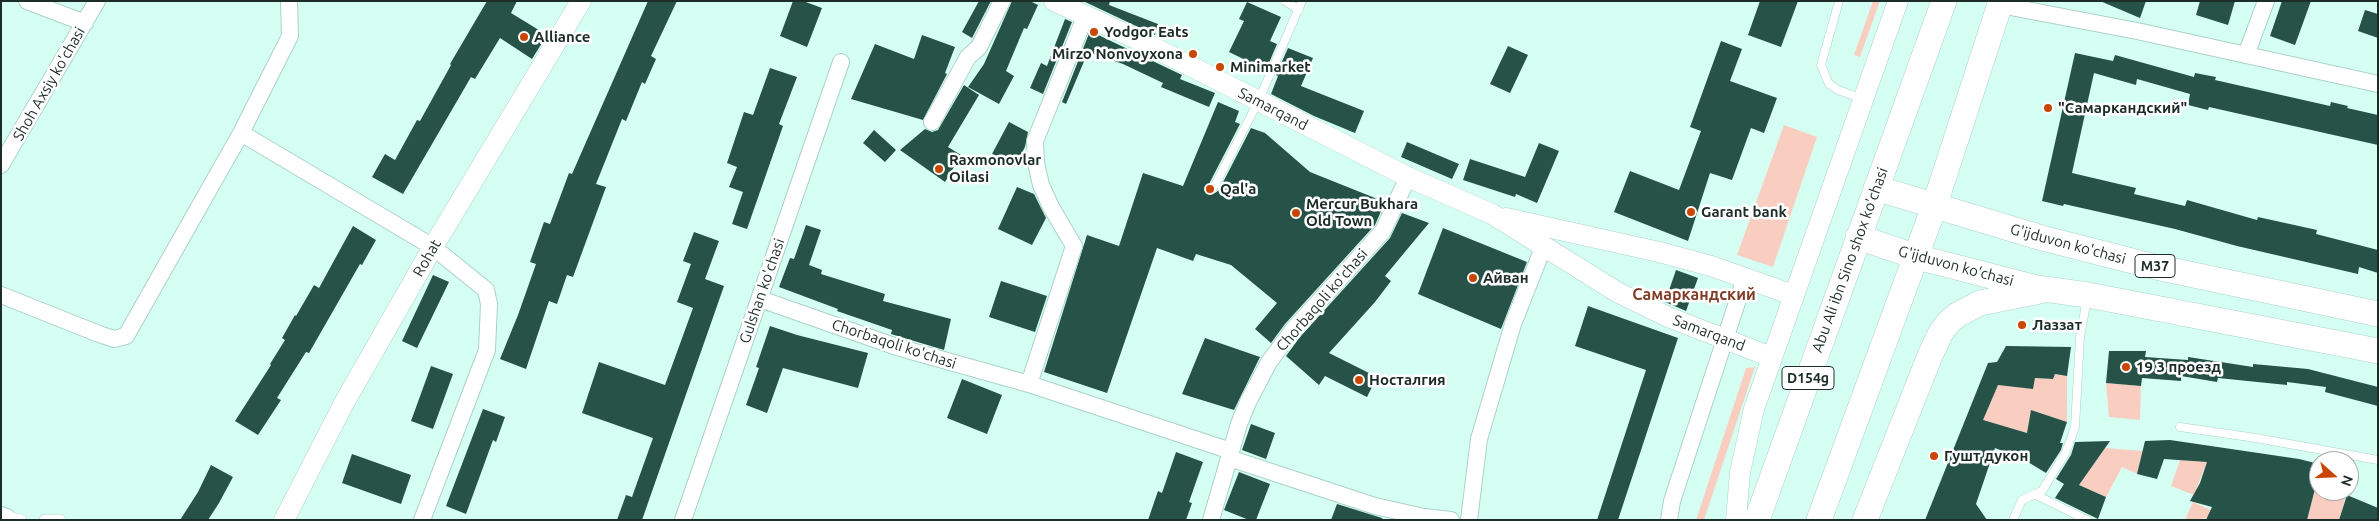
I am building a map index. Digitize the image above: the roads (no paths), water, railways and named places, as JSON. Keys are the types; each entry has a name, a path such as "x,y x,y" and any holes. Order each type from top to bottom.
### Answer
{"main road":[{"name":"Abu Ali ibn Sino shox ko'chasi","path":"1758,520 1944,1"},
{"path":"1824,517 1934,207 2001,3"},
{"name":"M37","path":"1876,188 1934,207"},
{"name":"G'ijduvon ko'chasi","path":"1934,207 2042,238 2156,267 2378,314"},
{"name":"G'ijduvon ko‘chasi","path":"1858,237 1916,257 2055,291"},
{"path":"1865,520 1940,334 1957,315 1980,303 2037,292 2055,291 2088,295 2378,351"}],"street":[{"path":"27,1 85,23"},
{"name":"Shoh Axsiy ko'chasi","path":"1,165 97,1"},
{"path":"1,295 114,339 126,336 240,133 290,36 289,1"},
{"name":"Rohat","path":"284,520 344,403 433,247 581,1"},
{"path":"932,122 968,57 980,47 1002,1"},
{"name":"Samarqand","path":"1054,1 1085,17 1147,44 1408,178 1492,214 1659,252 1745,278 1793,295"},
{"path":"1736,520 1737,495 1744,448 1754,409 1898,1"},
{"path":"2246,55 2266,1"},
{"path":"2001,3 2378,84"},
{"path":"1029,384 1074,246 1051,207 1041,185 1036,163 1035,140 1085,17"},
{"name":"Gulshan ko'chasi","path":"684,519 840,62"},
{"path":"240,133 433,247 486,290 489,304 487,350 422,520"},
{"name":"Chorbaqoli ko'chasi","path":"760,299 897,347 1029,384 1230,455 1248,402 1270,362 1292,331 1383,231 1408,178"},
{"name":"Samarqand","path":"1492,214 1543,248 1617,292 1668,317 1771,357"},
{"path":"1469,520 1478,439 1514,324 1543,248"},
{"path":"1669,520 1672,501 1745,278"},
{"path":"1211,520 1230,455 1375,506 1424,517 1451,520"},
{"path":"45,520 60,520"}],"lane":[{"path":"1285,1 1299,10"},
{"path":"1214,187 1258,102 1302,1"},
{"path":"1839,1 1821,65 1829,84 1838,90 1864,99"},
{"path":"2013,520 2022,500 2042,491 2066,452 2075,427 2080,337 2088,295"},
{"path":"2180,427 2256,438 2378,460"},
{"path":"2034,494 2087,520"}],"place":[{"name":"Yodgor Eats","path":"1094,32"},
{"name":"Alliance","path":"524,37"},
{"name":"Mirzo Nonvoyxona","path":"1193,54"},
{"name":"Minimarket","path":"1220,67"},
{"name":"\"Самаркандский\"","path":"2048,108"},
{"name":"Raxmonovlar Oilasi","path":"939,169"},
{"name":"Qal'a","path":"1210,189"},
{"name":"Garant bank","path":"1691,212"},
{"name":"Mercur Bukhara Old Town","path":"1296,213"},
{"name":"Айван","path":"1473,278"},
{"name":"Лаззат","path":"2022,325"},
{"name":"19 3 проезд","path":"2126,367"},
{"name":"Носталгия","path":"1359,380"},
{"name":"Гушт дукон","path":"1934,456"}],"district":[{"name":"Самаркандский","path":"1694,295"}]}
